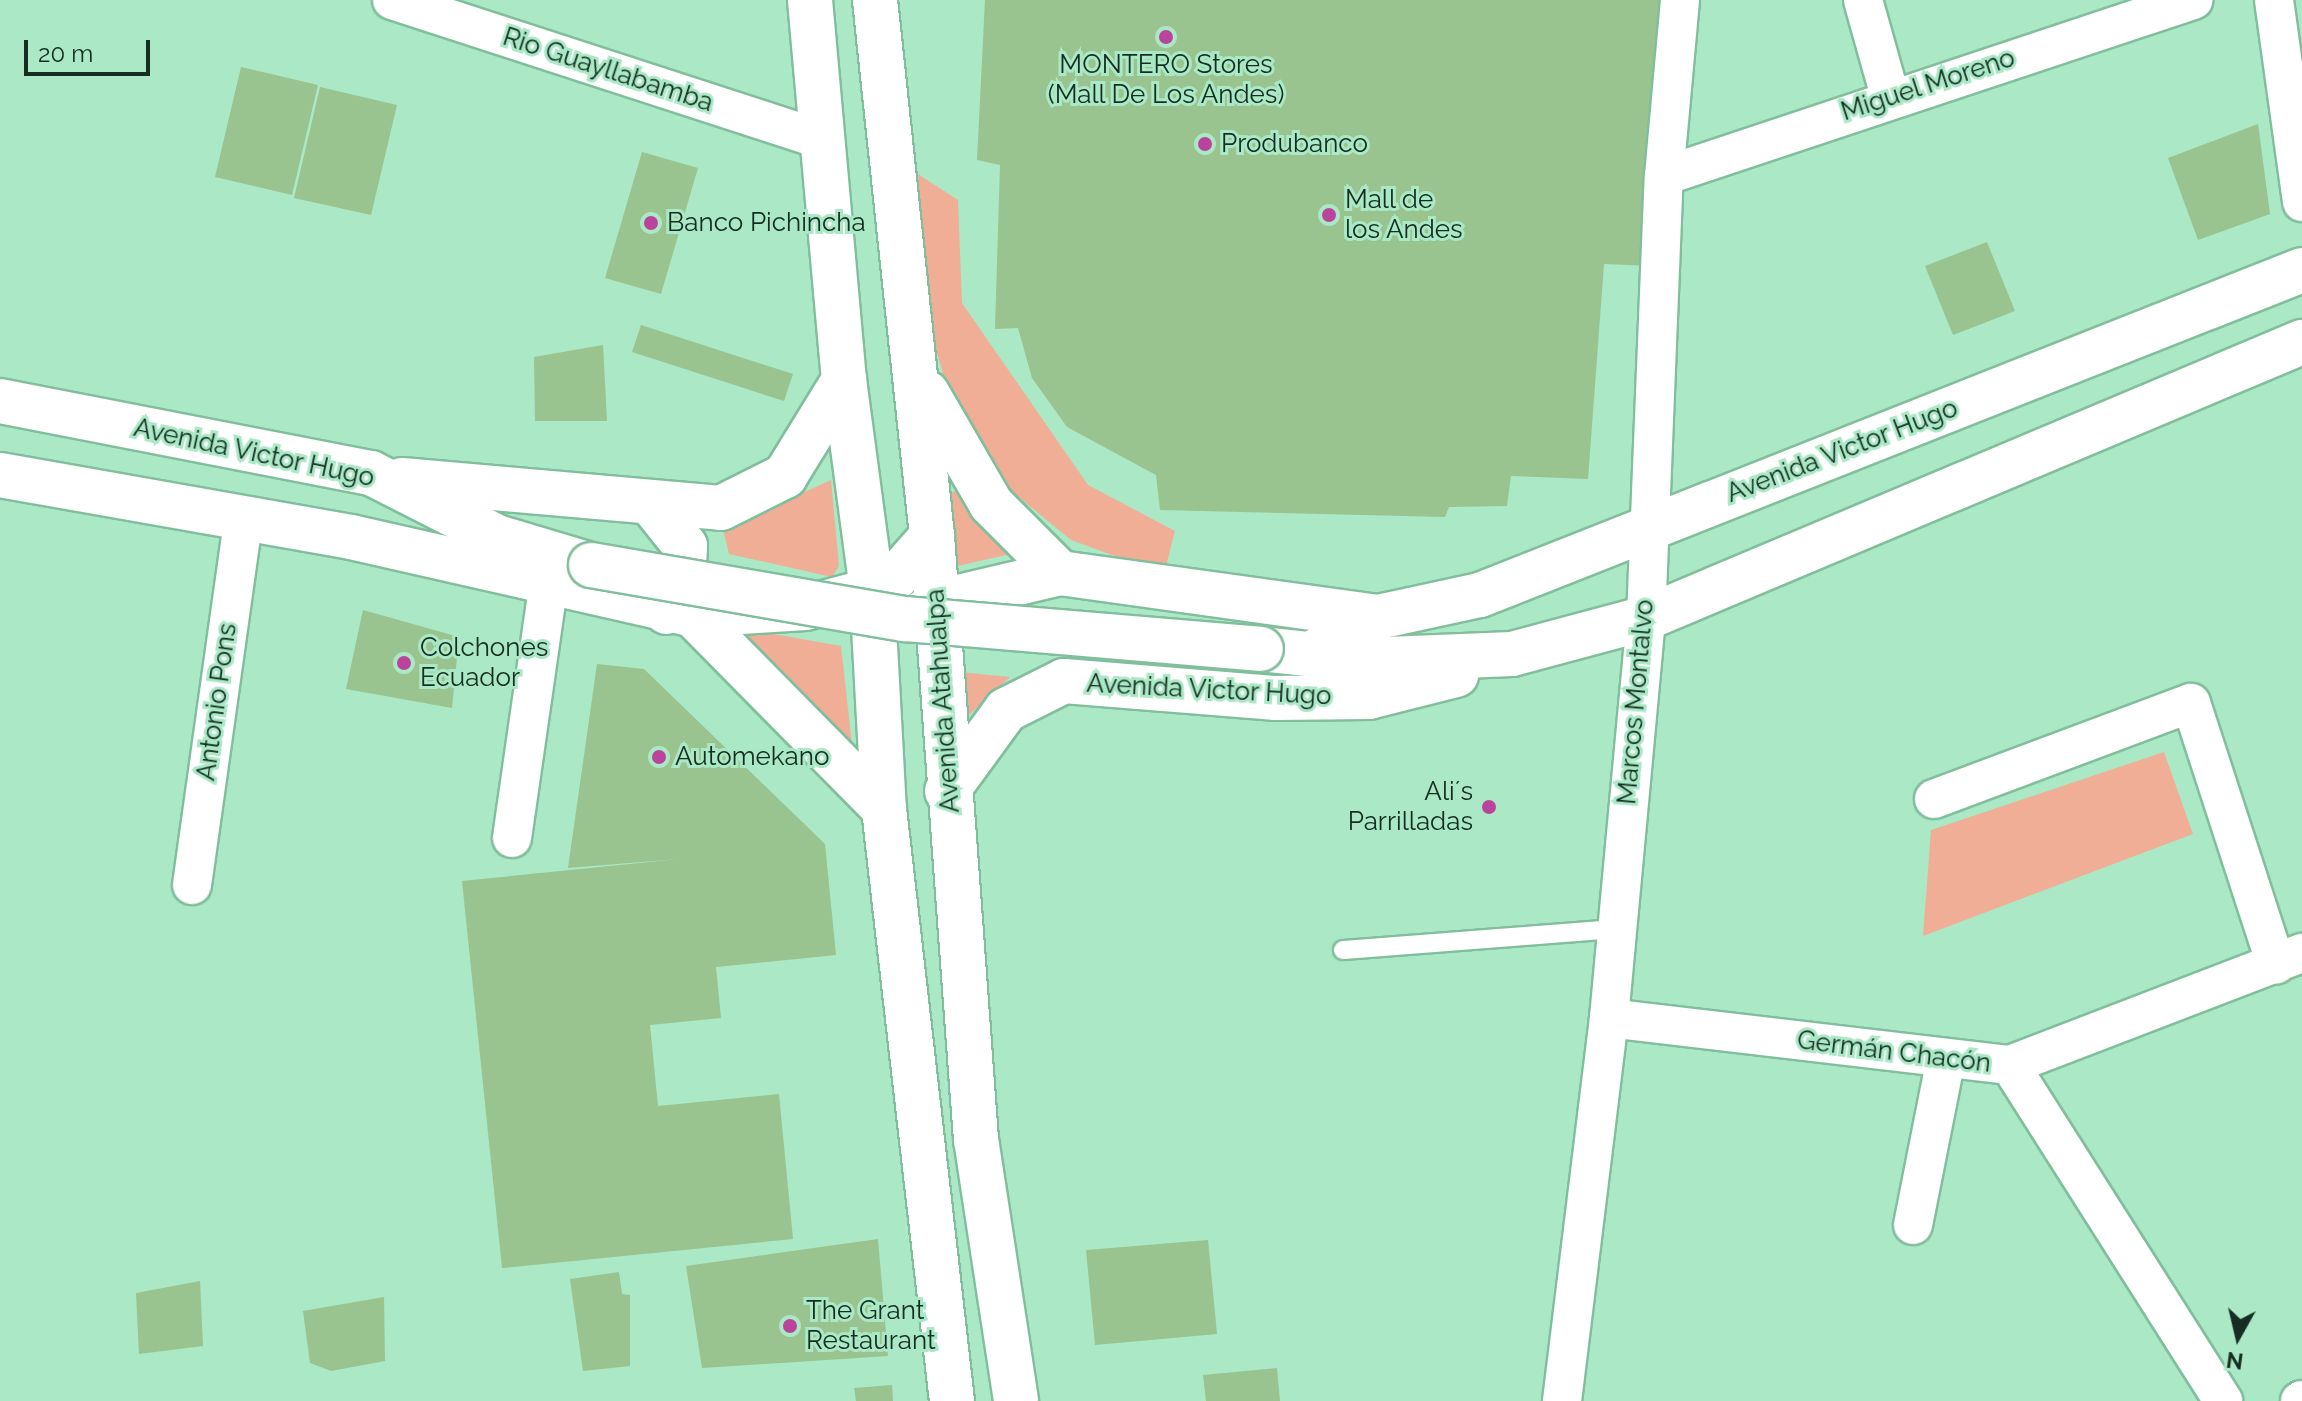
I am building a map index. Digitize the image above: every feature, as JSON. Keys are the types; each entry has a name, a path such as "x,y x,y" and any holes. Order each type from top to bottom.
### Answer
{"main road":[{"path":"810,0 844,380 872,590 884,809 952,1401"},
{"name":"Avenida Atahualpa","path":"875,0 938,602 947,791 976,1139 1016,1401"},
{"name":"Avenida Victor Hugo","path":"1316,651 1378,617 1480,595 2302,270"},
{"name":"Avenida Victor Hugo","path":"947,791 1006,710 1064,681 1276,698 1369,697 1428,686 1512,654 1646,618 2302,342"},
{"path":"914,366 991,504 1078,575 1054,616 1054,663 1064,681"},
{"path":"379,478 654,507 721,508 752,498 808,449 844,380"},
{"name":"Avenida Victor Hugo","path":"0,401 379,478 497,537 591,565 905,619 1316,651 1364,660 1512,654"},
{"name":"Avenida Victor Hugo","path":"0,475 351,537 548,587 680,613 805,608 872,590 896,577 932,536"},
{"path":"654,507 685,546 680,613 884,809"},
{"name":"Avenida Victor Hugo","path":"351,537 497,537"},
{"name":"Avenida Victor Hugo","path":"938,602 1078,575 1378,617"},
{"path":"876,652 938,602"}],"street":[{"name":"Rio Guayllabamba","path":"392,0 824,140"},
{"name":"Marcos Montalvo","path":"1562,1401 1609,1018 1646,618 1645,528 1664,176 1680,0"},
{"path":"1863,0 1890,96"},
{"name":"Miguel Moreno","path":"1664,176 1890,96 2193,0"},
{"path":"2274,0 2302,202"},
{"name":"Antonio Pons","path":"192,885 243,520"},
{"path":"512,838 548,587"},
{"path":"1934,799 2191,703 2289,959"},
{"name":"Germán Chacón","path":"1609,1018 2010,1065 2289,959"},
{"path":"1913,1225 1946,1058"},
{"path":"2010,1065 2223,1401"}],"lane":[{"path":"1343,950 1616,929"}],"shaded area":[{"path":"910,169 958,200 962,303 1088,485 1175,531 1164,574 1071,540 1004,485 956,419 932,335"},
{"path":"831,480 839,566 832,577 729,554 723,529"},
{"path":"962,488 1015,553 953,567 946,495"},
{"path":"740,628 841,646 854,763"},
{"path":"949,671 1010,677 957,726"},
{"path":"2164,752 2193,834 1923,936 1931,830"}],"building":[{"name":"Mall de los Andes","path":"985,0 1674,0 1654,266 1604,264 1588,479 1511,476 1507,506 1449,507 1445,517 1160,510 1156,475 1067,427 1032,378 1018,328 995,329 1000,165 977,160"},
{"path":"241,67 318,85 292,195 215,177"},
{"path":"320,87 397,105 371,215 294,198"},
{"path":"2258,124 2270,214 2198,240 2168,158"},
{"name":"Banco Pichincha","path":"642,152 698,168 661,294 605,278"},
{"path":"1987,242 2015,311 1953,335 1925,266"},
{"path":"641,325 793,374 784,401 632,352"},
{"path":"603,345 607,421 535,421 534,357"},
{"name":"Colchones Ecuador","path":"363,610 459,637 452,708 346,689"},
{"path":"597,664 644,669 825,844 836,955 716,967 721,1018 650,1025 658,1106 779,1094 793,1239 502,1268 462,881 679,859 568,868"},
{"name":"The Grant Restaurant","path":"878,1239 888,1356 702,1368 686,1266"},
{"path":"1208,1240 1217,1334 1095,1345 1086,1250"},
{"path":"619,1272 622,1294 630,1295 630,1366 583,1371 570,1279"},
{"path":"200,1281 203,1346 139,1354 136,1293"},
{"path":"384,1297 385,1361 331,1371 310,1363 303,1311"},
{"path":"1277,1368 1280,1401 1206,1401 1203,1375"},
{"path":"892,1385 893,1401 856,1401 854,1388"}],"place":[{"name":"MONTERO Stores (Mall De Los Andes)","path":"1166,37"},
{"name":"Produbanco","path":"1205,144"},
{"name":"Mall de los Andes","path":"1329,215"},
{"name":"Banco Pichincha","path":"651,223"},
{"name":"Colchones Ecuador","path":"404,663"},
{"name":"Automekano","path":"659,757"},
{"name":"Ali´s Parrilladas","path":"1489,807"},
{"name":"The Grant Restaurant","path":"790,1326"}]}
